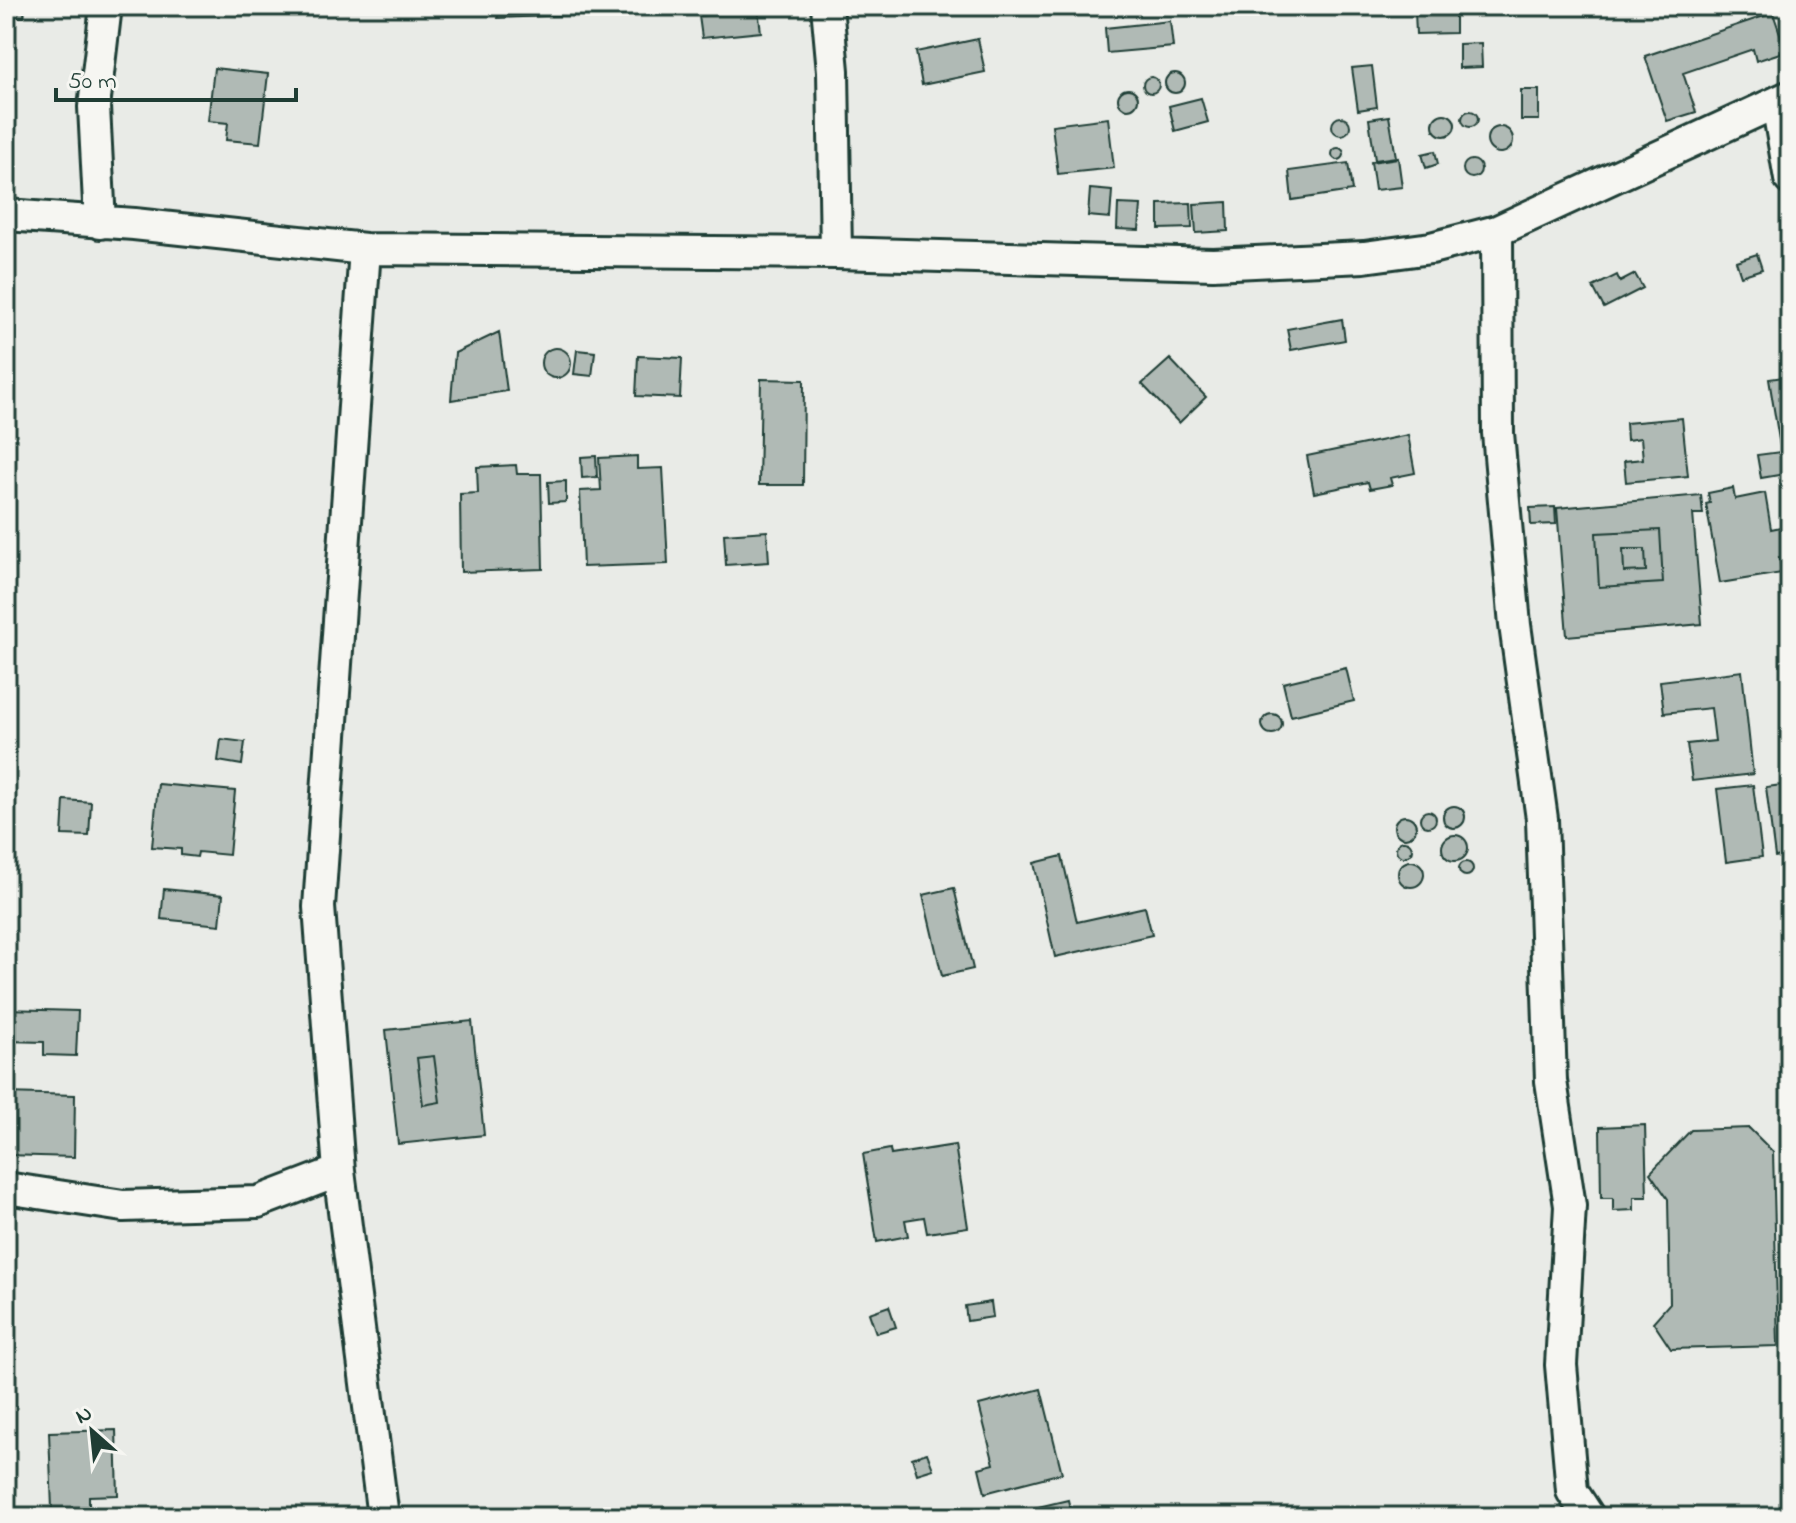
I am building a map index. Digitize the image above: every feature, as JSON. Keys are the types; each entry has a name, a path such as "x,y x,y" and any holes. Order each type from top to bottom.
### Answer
{"street":[{"path":"100,223 94,107 106,6"},
{"path":"827,6 833,71 836,253"},
{"path":"6,215 134,224 365,249 836,253 1213,264 1364,257 1431,248 1497,231 1784,100 1790,179"},
{"path":"1497,231 1498,433 1515,625 1542,819 1551,1081 1570,1206 1561,1365 1572,1491 1589,1517"},
{"path":"365,249 319,907 339,1171 383,1517"},
{"path":"6,1188 123,1206 258,1202 339,1171"}],"building":[{"path":"6,6 25,6 24,17 6,17"},
{"path":"497,6 566,6 566,15 498,18"},
{"path":"575,6 634,6 576,13"},
{"path":"758,9 761,32 702,38 699,16"},
{"path":"1455,10 1455,33 1416,34 1415,11"},
{"path":"1773,13 1786,51 1756,61 1753,49 1683,73 1696,112 1667,121 1645,56"},
{"path":"1170,21 1173,47 1107,53 1105,28"},
{"path":"978,39 985,72 922,85 916,52"},
{"path":"1481,43 1482,67 1459,68 1459,44"},
{"path":"1372,66 1377,107 1358,110 1352,68"},
{"path":"214,68 268,74 260,143 226,140 228,123 208,121"},
{"path":"1175,73 1182,76 1185,83 1182,90 1175,93 1168,90 1165,83 1168,76"},
{"path":"1148,77 1154,77 1159,85 1157,91 1148,93 1143,88 1143,82"},
{"path":"1124,89 1132,89 1138,99 1132,109 1124,109 1118,103 1118,95"},
{"path":"1521,90 1539,90 1539,120 1521,120"},
{"path":"1201,98 1208,122 1175,131 1169,106"},
{"path":"1467,111 1473,111 1478,119 1476,125 1467,127 1462,122 1462,116"},
{"path":"1444,114 1452,117 1455,125 1452,133 1444,136 1436,133 1433,125 1436,117"},
{"path":"1389,116 1396,157 1375,160 1369,119"},
{"path":"1337,117 1345,117 1350,126 1348,133 1337,135 1332,130 1332,122"},
{"path":"1108,118 1114,168 1058,174 1052,125"},
{"path":"1500,127 1509,131 1513,140 1509,149 1500,153 1491,149 1487,140 1491,131"},
{"path":"1333,149 1343,149 1343,159 1333,159"},
{"path":"1435,151 1438,164 1426,168 1422,154"},
{"path":"1398,158 1402,187 1375,190 1371,162"},
{"path":"1468,160 1476,160 1481,169 1479,176 1468,178 1463,173 1463,165"},
{"path":"1348,163 1352,191 1292,200 1289,171"},
{"path":"1090,189 1112,191 1110,218 1088,216"},
{"path":"1227,202 1228,231 1196,233 1194,204"},
{"path":"1191,203 1192,228 1159,229 1159,204"},
{"path":"1118,204 1141,205 1139,230 1117,229"},
{"path":"1757,254 1762,269 1741,276 1736,261"},
{"path":"1635,274 1643,288 1604,308 1593,287 1617,275 1620,282"},
{"path":"1342,319 1345,340 1291,350 1287,329"},
{"path":"499,332 507,391 451,400 455,353"},
{"path":"556,348 567,352 571,363 567,374 556,378 545,374 541,363 545,352"},
{"path":"577,350 595,352 592,376 574,374"},
{"path":"638,356 682,358 680,398 636,396"},
{"path":"1170,359 1206,397 1179,423 1142,384"},
{"path":"1790,376 1790,473 1761,478 1757,455 1781,452 1769,379"},
{"path":"761,379 804,380 803,485 759,485"},
{"path":"1682,418 1688,476 1626,482 1624,461 1643,459 1641,438 1627,440 1626,423"},
{"path":"1408,435 1415,473 1390,478 1392,485 1370,489 1368,482 1314,493 1307,456"},
{"path":"596,456 597,477 582,478 581,457"},
{"path":"637,456 637,469 663,468 668,564 583,567 580,491 601,490 599,458"},
{"path":"516,465 517,474 541,474 543,569 461,572 460,494 478,493 477,467"},
{"path":"566,481 566,502 549,503 548,482"},
{"path":"1733,488 1735,499 1765,493 1771,529 1781,527 1786,556 1779,557 1782,573 1720,583 1706,504 1710,503 1708,493"},
{"path":"1701,495 1703,514 1693,514 1702,624 1567,636 1557,508","holes":["1660,530 1663,583 1599,587 1596,533"]},
{"path":"1555,507 1556,524 1531,525 1530,508"},
{"path":"1660,530 1663,583 1599,587 1596,533","holes":["1623,549 1645,549 1646,571 1624,572"]},
{"path":"767,531 769,562 726,565 724,534"},
{"path":"1623,549 1645,549 1646,571 1624,572"},
{"path":"1346,668 1354,701 1291,716 1283,683"},
{"path":"1742,671 1753,774 1692,781 1687,744 1715,741 1711,708 1664,713 1660,681"},
{"path":"1268,714 1276,714 1282,724 1276,734 1268,734 1262,728 1262,720"},
{"path":"221,739 245,742 242,765 218,761"},
{"path":"158,784 235,791 229,855 198,852 197,857 181,855 181,849 152,847"},
{"path":"1790,784 1790,855 1775,857 1766,787"},
{"path":"1753,785 1762,857 1726,862 1717,789"},
{"path":"64,800 91,802 89,836 62,835"},
{"path":"1454,806 1462,809 1465,817 1462,825 1454,828 1446,825 1443,817 1446,809"},
{"path":"1428,811 1434,813 1434,825 1428,827 1422,825 1420,819 1422,813"},
{"path":"1405,816 1413,819 1416,827 1413,835 1405,838 1397,835 1394,827 1397,819"},
{"path":"1455,835 1464,839 1468,848 1464,857 1455,861 1446,857 1442,848 1446,839"},
{"path":"1404,841 1412,849 1404,857 1396,849"},
{"path":"1062,856 1077,922 1145,907 1152,935 1055,957 1034,863"},
{"path":"1411,861 1420,865 1424,874 1420,883 1411,887 1402,883 1398,874 1402,865"},
{"path":"1466,862 1473,869 1466,876 1459,869"},
{"path":"954,888 973,969 942,976 923,895"},
{"path":"164,889 223,895 220,925 161,919"},
{"path":"6,1009 78,1011 76,1056 44,1055 44,1042 6,1041"},
{"path":"472,1021 484,1135 398,1144 386,1030","holes":["434,1056 440,1102 423,1105 417,1058"]},
{"path":"6,1054 14,1054 14,1063 6,1063"},
{"path":"434,1056 440,1102 423,1105 417,1058"},
{"path":"6,1093 75,1095 74,1157 6,1155"},
{"path":"1645,1125 1647,1197 1634,1197 1634,1210 1613,1211 1613,1198 1601,1198 1600,1127"},
{"path":"1749,1128 1773,1152 1778,1346 1671,1349 1653,1322 1670,1303 1668,1199 1650,1173 1691,1130"},
{"path":"955,1145 968,1227 927,1233 924,1217 905,1220 908,1236 877,1242 863,1154 890,1149 891,1155"},
{"path":"991,1302 993,1317 967,1321 965,1306"},
{"path":"889,1306 896,1327 876,1333 869,1313"},
{"path":"1041,1389 1062,1473 985,1493 979,1468 994,1464 979,1405"},
{"path":"116,1430 118,1495 89,1496 89,1508 52,1509 49,1432"},
{"path":"927,1453 933,1469 917,1474 912,1458"},
{"path":"1068,1500 1072,1517 995,1517"},
{"path":"994,1512 995,1517 970,1517"}]}
